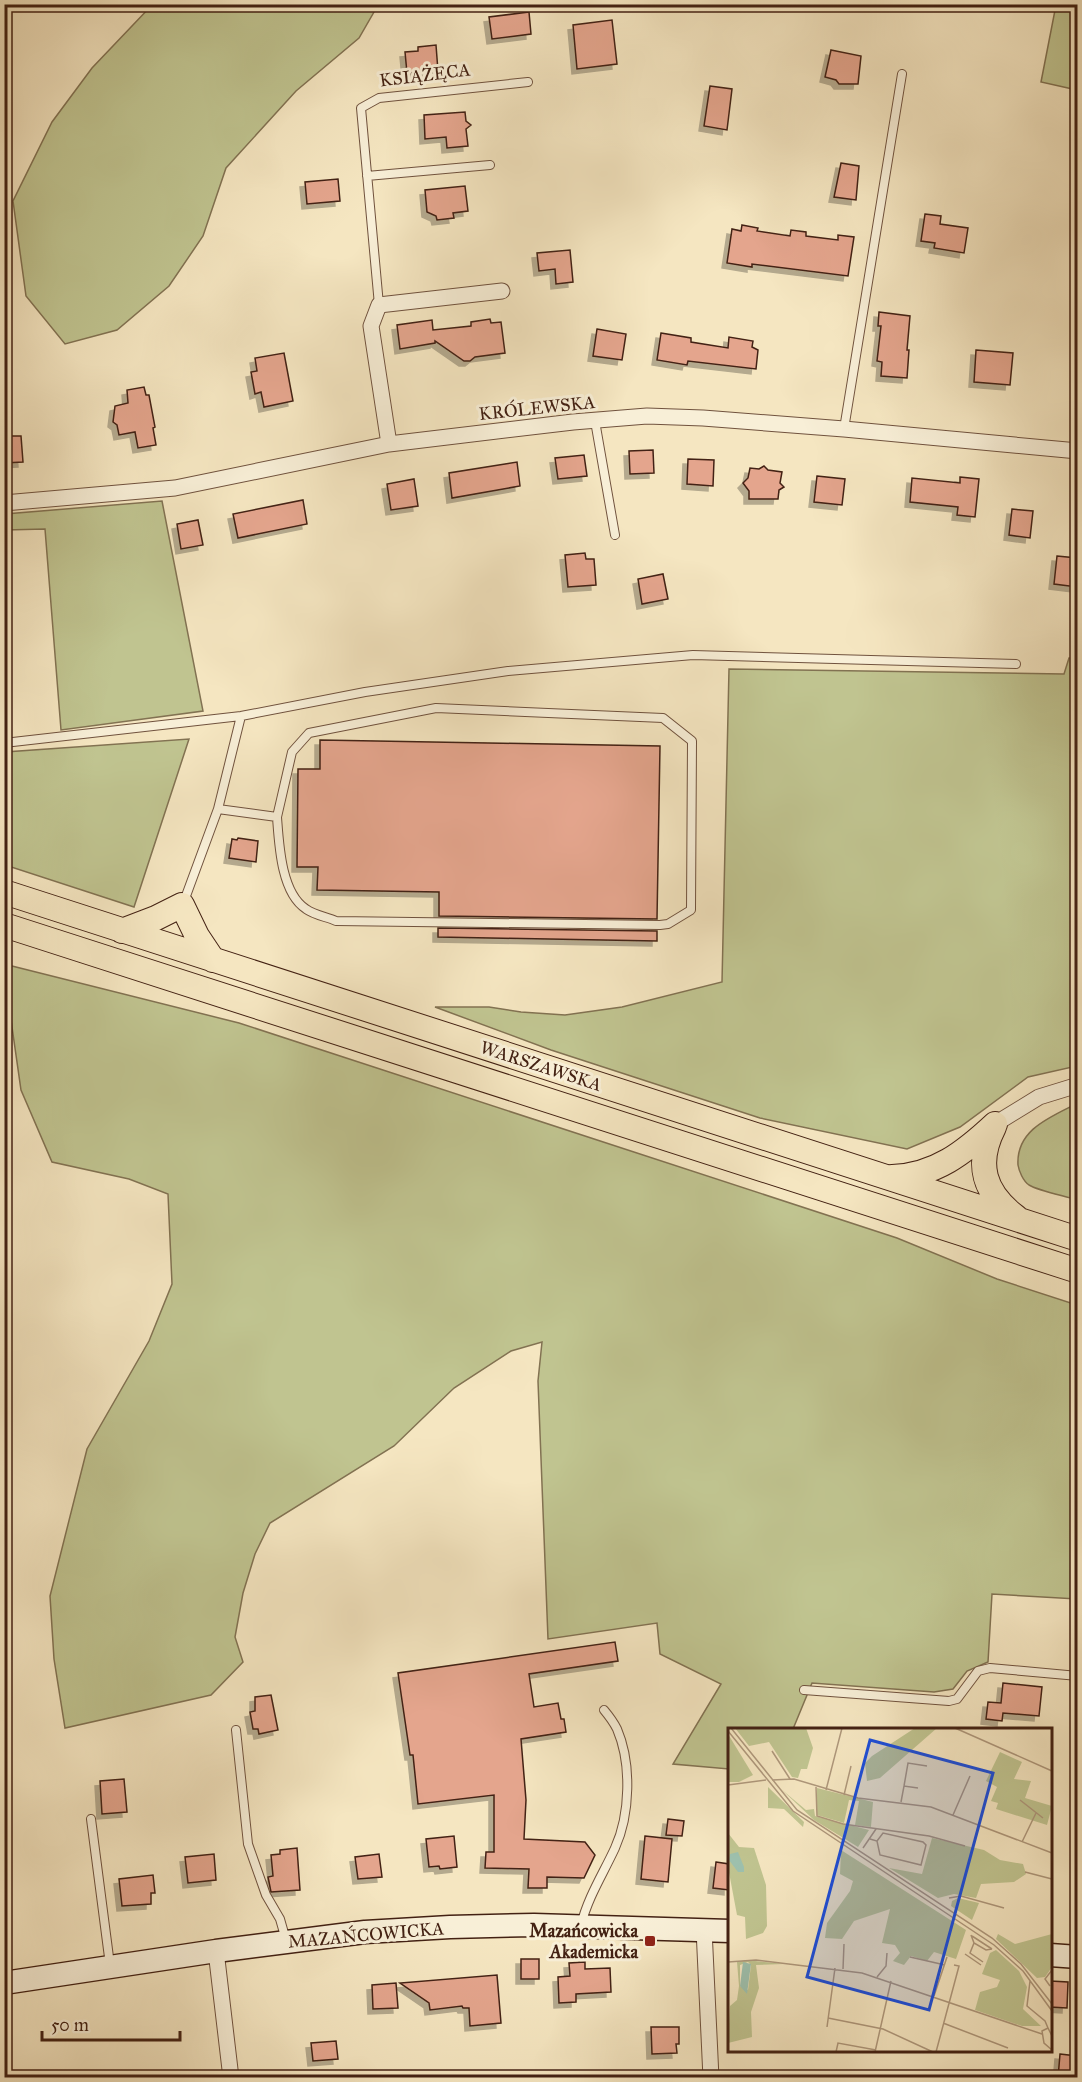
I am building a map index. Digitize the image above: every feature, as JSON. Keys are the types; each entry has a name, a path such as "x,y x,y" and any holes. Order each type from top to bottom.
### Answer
{"main road":[{"name":"WARSZAWSKA","path":"4,892 1077,1239"},
{"path":"122,931 182,905 197,936 213,960"},
{"name":"WARSZAWSKA","path":"4,925 1077,1271"},
{"path":"884,1177 913,1174 942,1165 966,1151 995,1124"},
{"path":"995,1124 984,1154 983,1166 987,1182 994,1196 1004,1208 1017,1218 1032,1224"}],"street":[{"path":"379,305 502,291"},
{"name":"KSIĄŻĘCA","path":"379,305 371,326 389,444"},
{"name":"KRÓLEWSKA","path":"4,503 175,488 389,444 647,417 703,418 844,429 1077,452"},
{"path":"995,1124 1039,1098 1077,1085"},
{"name":"MAZAŃCOWICKA","path":"4,1983 216,1951 365,1932 534,1925 728,1931"},
{"path":"704,1929 711,2078"},
{"path":"216,1951 231,2078"},
{"path":"1052,1955 1077,1957"}],"lane":[{"path":"844,429 902,74"},
{"name":"KSIĄŻĘCA","path":"379,305 361,108 379,98 528,82"},
{"path":"367,176 490,165"},
{"path":"595,421 615,535"},
{"path":"4,743 241,716 365,692 508,671 693,655 1016,664"},
{"path":"436,708 663,718 692,741 691,910 669,924 336,921 305,909 291,891 280,858 277,818 292,752 309,733 436,708"},
{"path":"182,905 218,809 241,716"},
{"path":"218,809 277,818"},
{"path":"804,1690 950,1701 957,1699 978,1671 990,1668 1077,1676"},
{"path":"580,1926 585,1907 616,1846 625,1819 627,1791 625,1756 617,1729 604,1710"},
{"path":"237,1730 248,1844 266,1895 280,1919 287,1942"},
{"path":"91,1819 110,1967"}],"green space":[{"path":"152,5 378,5 359,38 296,91 226,168 203,236 169,286 117,330 65,344 26,296 13,201 52,122 92,68"},
{"path":"1056,5 1077,5 1077,90 1041,82"},
{"path":"162,501 203,711 61,730 45,529 5,530 5,514"},
{"path":"1069,658 1078,658 1077,1066 1028,1077 960,1127 907,1149 760,1118 551,1050 435,1007 489,1007 565,1015 622,1007 722,982 729,669 1064,674"},
{"path":"189,739 134,907 5,865 5,752"},
{"path":"4,964 239,1023 897,1238 997,1279 1077,1305 1077,1599 992,1594 988,1662 967,1671 953,1689 934,1692 812,1683 793,1728 728,1728 728,1769 673,1764 721,1684 660,1654 657,1623 548,1639 538,1381 542,1342 511,1351 454,1388 394,1446 270,1523 255,1554 243,1593 235,1637 243,1662 211,1695 65,1728 54,1659 50,1596 87,1449 149,1341 172,1284 168,1194 129,1179 52,1162 21,1090"},
{"path":"1077,1105 1077,1200 1029,1185 1018,1165 1022,1143 1028,1135 1044,1121"}],"building":[{"path":"529,12 531,34 492,39 489,17"},
{"path":"612,20 617,64 577,69 573,25"},
{"path":"436,45 438,71 407,73 405,52 418,51 418,47"},
{"path":"831,50 861,56 858,84 839,84 836,80 825,77"},
{"path":"710,86 732,89 727,130 704,126"},
{"path":"465,112 466,121 471,125 466,129 468,146 447,148 446,137 425,139 424,115"},
{"path":"841,163 859,166 856,200 834,197"},
{"path":"338,179 340,201 307,204 305,182"},
{"path":"465,186 468,211 453,213 454,218 437,220 436,216 427,212 425,190"},
{"path":"925,214 941,216 940,224 968,228 964,253 934,248 935,243 921,241"},
{"path":"742,225 758,228 757,231 790,236 791,230 806,232 806,236 838,240 838,235 854,237 848,276 727,263 732,229 741,231"},
{"path":"570,250 573,282 556,284 555,269 539,271 537,253"},
{"path":"879,312 910,316 907,378 881,376 882,362 877,361 881,326 878,326"},
{"path":"490,319 491,323 501,322 505,353 475,357 470,361 464,361 435,341 435,343 400,349 397,325 432,320 433,330 471,326 471,322"},
{"path":"597,329 626,334 622,360 593,356"},
{"path":"661,333 691,338 691,342 728,348 729,337 753,341 752,347 758,350 756,369 688,361 687,365 657,360"},
{"path":"976,350 1013,353 1010,385 974,382"},
{"path":"284,353 293,401 264,407 261,392 255,394 251,372 257,371 255,358"},
{"path":"144,387 146,395 149,395 156,445 138,448 135,432 119,435 117,425 113,422 115,406 128,403 127,390"},
{"path":"4,436 21,436 23,462 4,463"},
{"path":"653,450 654,473 630,474 629,451"},
{"path":"584,455 587,476 558,479 555,458"},
{"path":"688,459 714,460 713,486 687,484"},
{"path":"517,462 520,486 452,498 449,473"},
{"path":"764,466 768,470 782,472 780,483 784,487 779,490 778,499 749,499 749,491 743,483 748,478 750,468 759,469"},
{"path":"817,476 845,479 842,505 814,502"},
{"path":"960,477 979,479 975,517 957,515 958,507 910,502 912,478 960,483"},
{"path":"414,479 418,506 391,510 387,484"},
{"path":"303,500 307,524 238,538 233,514"},
{"path":"1012,509 1033,511 1030,538 1009,535"},
{"path":"198,520 203,545 181,549 177,524"},
{"path":"585,553 586,559 594,559 596,585 568,587 565,555"},
{"path":"1057,556 1077,558 1077,587 1054,584"},
{"path":"663,574 668,599 642,604 638,579"},
{"path":"320,740 660,746 657,919 439,916 439,892 317,890 318,867 297,867 298,769 320,769"},
{"path":"238,838 258,841 256,862 229,858 232,839 237,840"},
{"path":"438,928 657,931 657,941 438,937"},
{"path":"615,1642 618,1661 529,1674 534,1707 558,1703 566,1732 521,1739 526,1800 524,1839 585,1842 595,1855 584,1878 547,1877 547,1888 528,1888 529,1869 485,1868 486,1852 494,1852 494,1795 418,1804 413,1755 410,1755 398,1673"},
{"path":"1003,1683 1042,1687 1039,1716 1003,1713 1002,1721 986,1719 988,1702 1001,1703"},
{"path":"271,1695 278,1730 259,1734 258,1729 253,1729 250,1712 255,1711 255,1697"},
{"path":"124,1779 127,1812 102,1814 100,1781"},
{"path":"668,1819 684,1821 682,1836 666,1835"},
{"path":"454,1836 457,1867 440,1869 439,1866 429,1867 426,1839"},
{"path":"645,1836 672,1839 668,1882 641,1879"},
{"path":"297,1848 300,1890 271,1892 268,1877 273,1876 271,1855 280,1854 280,1850"},
{"path":"214,1854 216,1880 188,1883 185,1857"},
{"path":"379,1854 382,1877 358,1879 355,1857"},
{"path":"716,1862 728,1864 728,1890 713,1888"},
{"path":"153,1875 155,1893 151,1893 151,1904 122,1906 119,1879"},
{"path":"521,1959 539,1959 539,1979 521,1979"},
{"path":"585,1962 585,1969 610,1968 611,1992 576,1994 576,2002 559,2003 558,1977 570,1976 569,1963"},
{"path":"497,1975 501,2023 470,2026 469,2008 462,2006 430,2010 429,2003 400,1983"},
{"path":"1052,1981 1068,1982 1067,2008 1052,2007"},
{"path":"396,1983 398,2008 373,2009 372,1985"},
{"path":"651,2027 679,2027 677,2053 652,2054"},
{"path":"336,2041 338,2059 313,2061 311,2043"},
{"path":"1060,2054 1077,2056 1077,2078 1058,2078"}],"place":[{"name":"Mazańcowicka Akademicka","path":"650,1941"}]}
